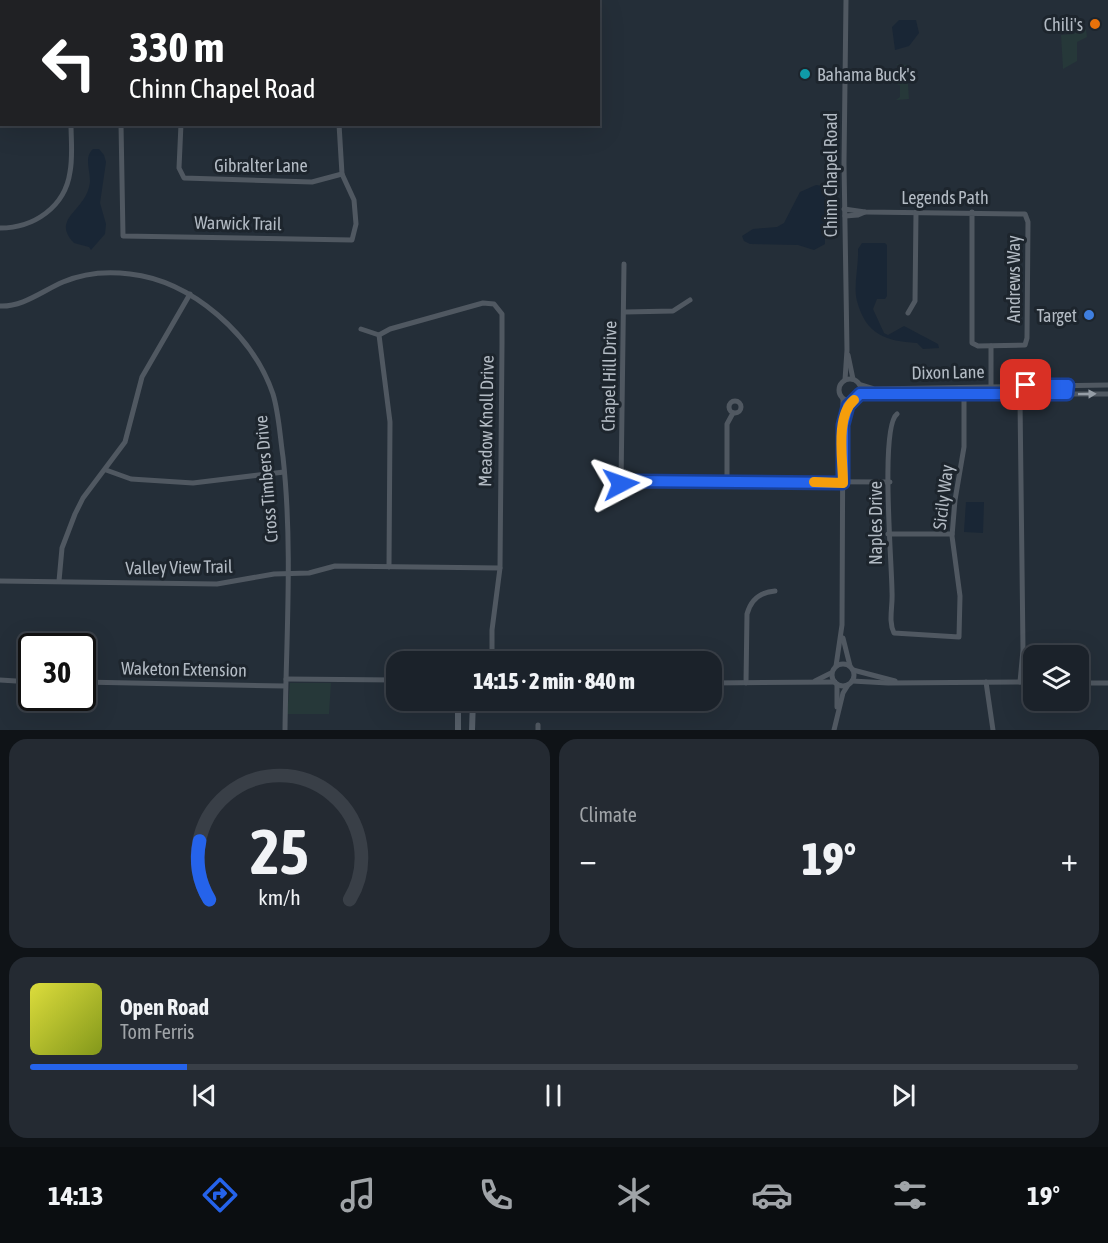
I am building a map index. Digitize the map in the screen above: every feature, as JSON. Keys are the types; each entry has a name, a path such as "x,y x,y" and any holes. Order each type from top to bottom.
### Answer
{"main road":[{"path":"458,711 458,730"},
{"path":"472,730 473,711"}],"street":[{"name":"Chinn Chapel Road","path":"845,380 847,350 844,212 846,0"},
{"path":"0,228 19,227 37,220 57,202 70,174 71,126"},
{"name":"Warwick Trail","path":"121,126 123,236 352,240 356,224 354,200 342,174"},
{"name":"Gibralter Lane","path":"181,126 181,175 192,179 312,182 342,174"},
{"path":"339,126 342,174"},
{"name":"Legends Path","path":"844,212 858,215 865,212 1025,214"},
{"path":"908,313 915,301 916,212"},
{"path":"972,212 972,343 978,346 991,346 991,386"},
{"name":"Andrews Way","path":"991,346 1025,345 1027,338 1028,245 1025,214"},
{"name":"Chapel Hill Drive","path":"624,264 621,484 631,481 890,482"},
{"name":"Cross Timbers Drive","path":"0,306 22,303 73,278 101,273 155,279 190,294 231,329 268,382 274,400 284,472 287,574 285,730"},
{"path":"59,581 62,548 75,514 83,498 125,442 142,377 190,294"},
{"path":"625,312 673,311 690,300"},
{"name":"Meadow Knoll Drive","path":"379,335 390,329 483,303 494,304 500,309 502,318 500,568 492,630 492,651"},
{"path":"361,329 379,335 390,422 389,567"},
{"name":"Chinn Chapel Road","path":"847,350 853,379"},
{"path":"834,730 843,693 850,683 852,668 844,651 842,625 843,399 839,387 845,380 853,379 861,385 860,394 848,406 843,425"},
{"name":"Dixon Lane","path":"861,385 874,389 1108,385"},
{"path":"1067,394 1068,385"},
{"name":"Dixon Lane","path":"860,394 1108,394"},
{"name":"Sicily Way","path":"959,637 960,597 952,534 954,500 964,447 964,395"},
{"path":"843,399 853,401"},
{"path":"722,682 1020,682 1023,650 1020,400"},
{"path":"728,481 727,424 733,413"},
{"name":"Naples Drive","path":"897,414 891,423 888,534 892,591 891,626 894,633 959,637"},
{"path":"106,470 131,479 193,483 284,472"},
{"path":"888,534 952,534"},
{"name":"Valley View Trail","path":"0,581 217,584 309,573 335,566 500,568"},
{"path":"746,683 747,621 750,604 765,592 775,591"},
{"path":"811,683 831,673 836,666 842,625"},
{"path":"836,666 843,663 870,677 902,682"},
{"path":"831,673 836,683 838,717"},
{"path":"0,680 18,681"},
{"name":"Waketon Extension","path":"96,682 386,680"},
{"path":"986,682 993,730"},
{"path":"1089,683 1108,684"}],"shaded area":[{"path":"1079,29 1086,29 1087,37 1077,42 1077,61 1063,69 1061,35 1074,34"},
{"path":"896,64 908,65 911,68 907,69 909,99 896,100 900,97 900,85 896,84 896,78 900,78 900,66"},
{"path":"290,683 331,683 329,714 287,714"}],"water":[{"path":"899,20 916,20 919,33 909,46 895,50 892,27"},
{"path":"93,149 99,149 106,162 100,203 106,224 105,234 91,250 89,247 74,243 66,227 68,220 88,191 90,181 88,159"},
{"path":"816,185 824,186 825,192 825,244 814,250 798,245 750,244 744,241 742,236 753,229 777,227 784,223 800,192"},
{"path":"862,243 885,243 887,245 887,296 885,299 877,299 873,309 884,333 888,335 904,326 938,344 939,348 923,349 917,343 887,338 872,329 866,322 857,301 856,289 858,249"},
{"path":"966,502 984,502 983,533 964,532"}],"slow traffic":[{"path":"814,482 843,483 843,425 848,406 854,400"}],"place":[{"name":"Chili's","path":"1095,24"},
{"name":"Bahama Buck's","path":"805,74"},
{"name":"Target","path":"1089,315"}],"route":[{"path":"621,484 631,481 843,483 843,425 848,406 860,394 1067,394 1068,385 1026,385"}]}
